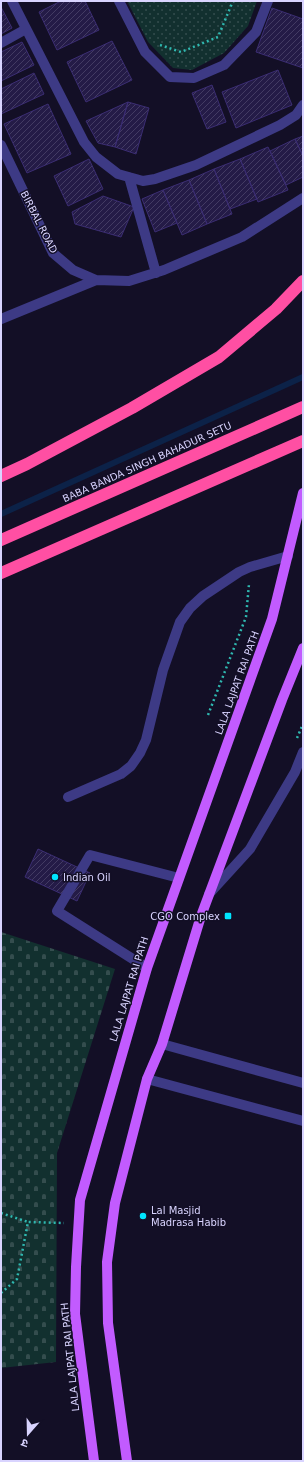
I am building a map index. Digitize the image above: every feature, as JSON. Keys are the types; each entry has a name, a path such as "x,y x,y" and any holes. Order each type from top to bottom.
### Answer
{"highway":[{"path":"1,476 27,464 132,408 219,357 276,309 303,281"},
{"name":"BABA BANDA SINGH BAHADUR SETU","path":"1,540 303,408"},
{"path":"1,572 303,441"}],"main road":[{"name":"LALA LAJPAT RAI PATH","path":"94,1461 75,1314 80,1200 147,968 272,619 303,493"},
{"path":"127,1461 108,1323 107,1262 115,1203 147,1079 162,1044 209,894 303,648"}],"street":[{"path":"12,1 84,142 96,157 108,168 118,174 143,181 155,179 196,165 280,125 296,115 303,105"},
{"path":"119,1 145,52 170,77 194,78 224,66 256,32 268,1"},
{"path":"1,43 26,29"},
{"name":"BIRBAL ROAD","path":"1,145 52,253 72,270 96,280"},
{"path":"129,177 156,273"},
{"path":"1,318 96,280 129,281 156,273 242,237 303,198"},
{"path":"68,797 121,774 131,766 140,753 146,740 163,670 180,622 190,608 203,596 239,572 250,567 288,556"},
{"path":"209,894 250,850 295,772 303,752"},
{"path":"147,968 57,911 90,855 179,878"},
{"path":"162,1044 303,1083"},
{"path":"147,1079 303,1121"}],"path":[{"path":"153,42 181,52 218,37 233,1"},
{"path":"208,714 246,617 250,567"},
{"path":"295,743 303,724"},
{"path":"1,1213 28,1222 78,1224"},
{"path":"1,1294 17,1279 28,1222"}],"green space":[{"path":"127,1 257,1 248,26 224,53 192,70 173,68 148,42"},
{"path":"1,932 115,969 57,1153 56,1362 1,1368"}],"building":[{"path":"61,1 85,1 99,30 57,50 39,12"},
{"path":"1,7 12,28 1,34"},
{"path":"272,8 303,19 303,68 256,52"},
{"path":"112,41 132,80 86,102 67,62"},
{"path":"22,42 34,65 1,81 1,52"},
{"path":"278,70 292,105 236,128 222,92"},
{"path":"34,73 44,94 1,114 1,89"},
{"path":"212,85 226,122 207,129 192,93"},
{"path":"128,102 149,108 136,154 115,147"},
{"path":"128,102 115,147 98,143 86,121"},
{"path":"48,104 71,154 27,173 4,124"},
{"path":"303,136 303,156 295,139"},
{"path":"295,139 303,156 303,177 286,185 270,151"},
{"path":"268,147 288,190 258,202 240,159"},
{"path":"89,159 103,189 68,206 54,176"},
{"path":"240,159 257,199 230,209 214,169"},
{"path":"214,169 232,214 207,224 189,180"},
{"path":"189,180 207,224 182,235 163,190"},
{"path":"163,190 177,223 155,232 142,199"},
{"path":"103,196 134,207 121,237 75,224 72,212"},
{"path":"38,849 90,873 77,901 25,877"}],"waterway":[{"path":"1,514 303,377"}],"place":[{"name":"Indian Oil","path":"55,877"},
{"name":"CGO Complex","path":"228,916"},
{"name":"Lal Masjid Madrasa Habib","path":"143,1216"}]}
